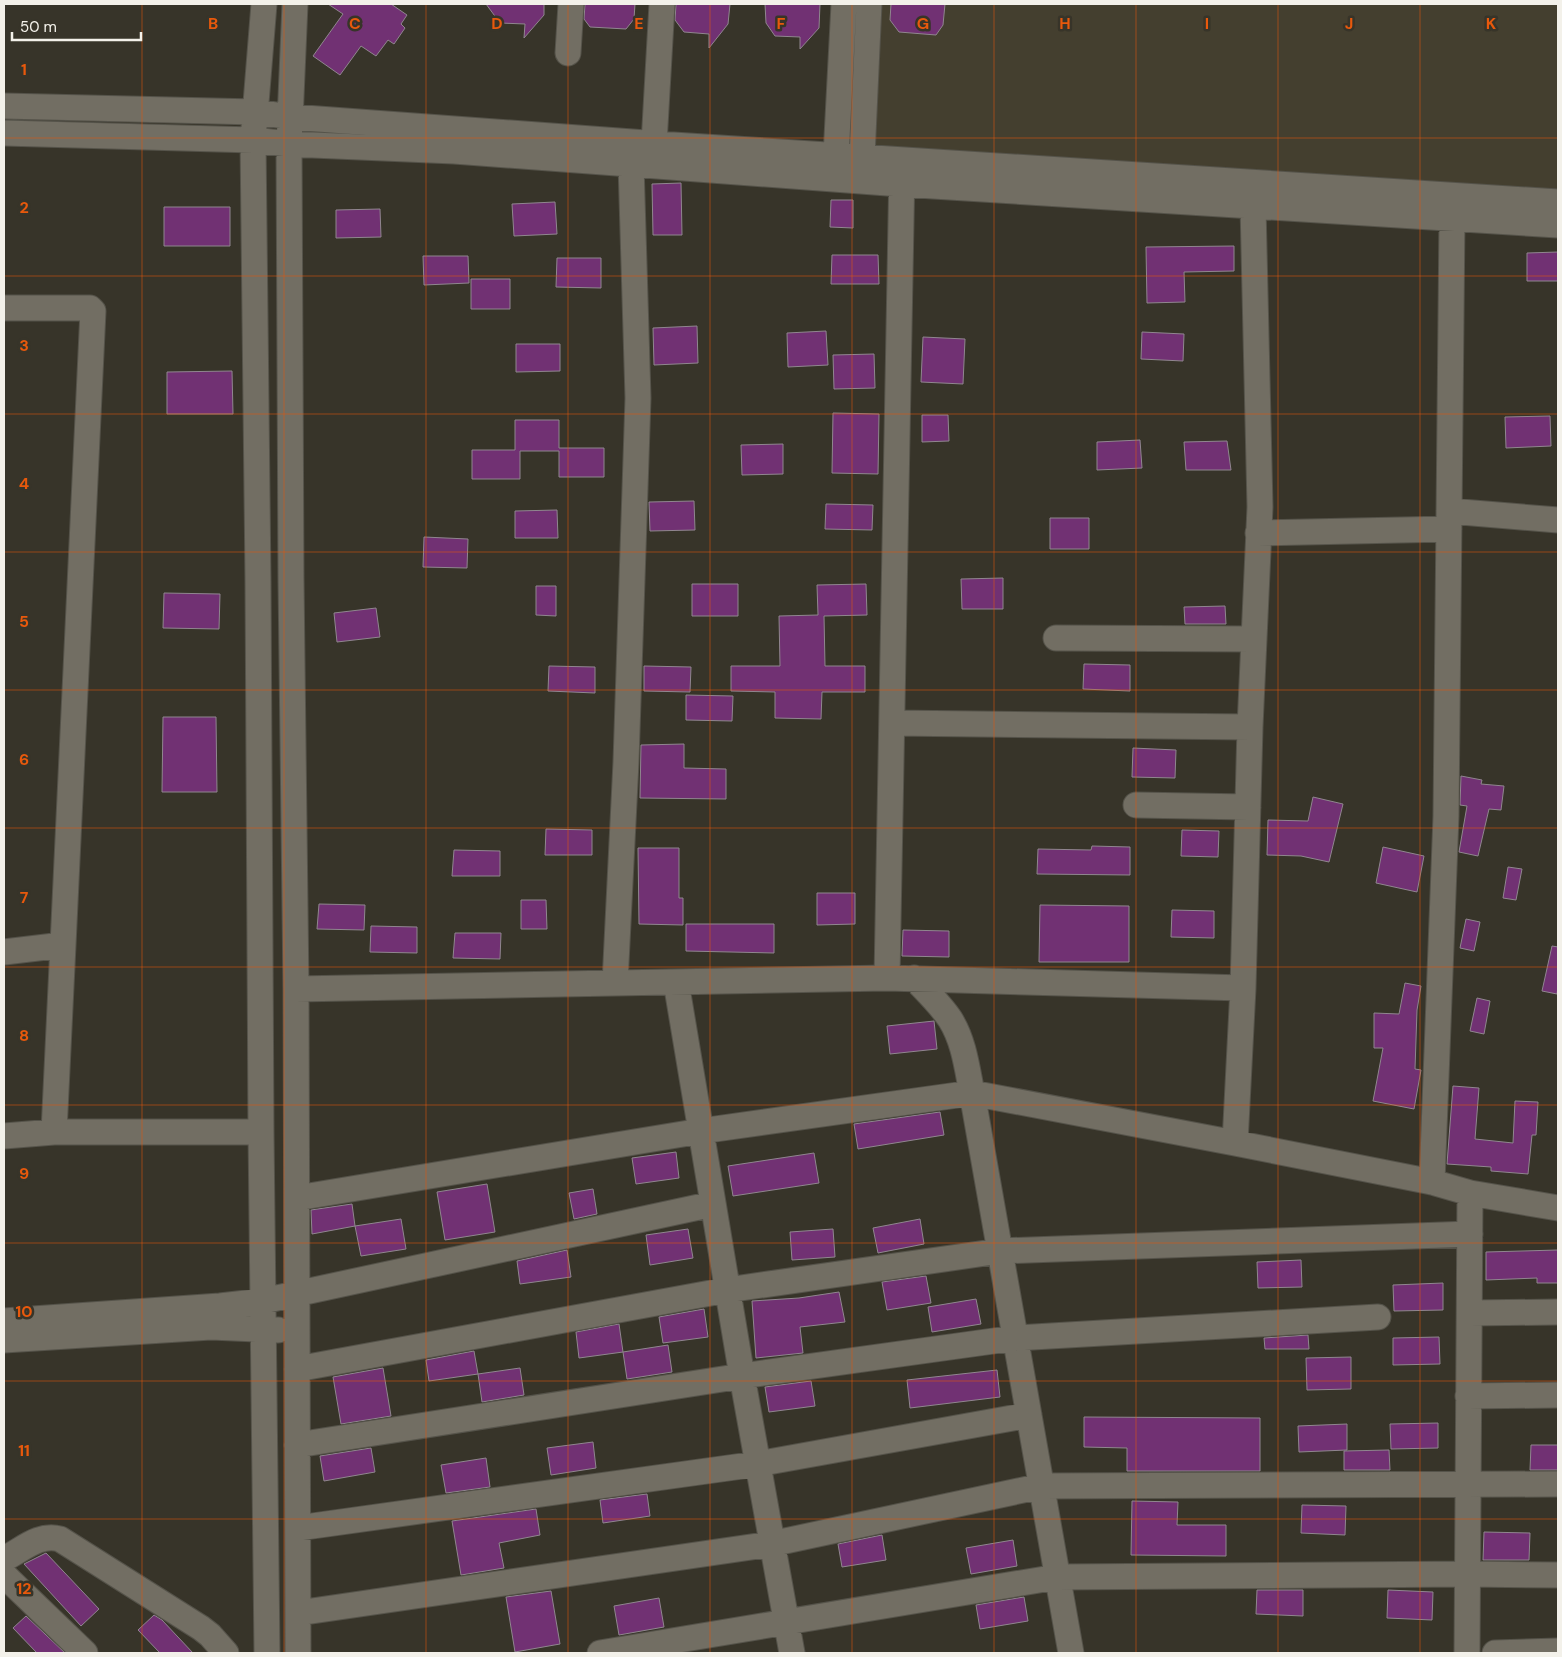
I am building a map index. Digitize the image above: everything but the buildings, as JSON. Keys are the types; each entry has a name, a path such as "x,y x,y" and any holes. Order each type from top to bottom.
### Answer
{"street":[{"path":"264,4 253,140 267,1653"},
{"path":"295,4 289,144 291,579 296,989 298,1653"},
{"path":"568,53 571,4"},
{"path":"615,983 626,762 646,158 662,4"},
{"path":"836,156 844,4"},
{"path":"862,157 869,4"},
{"path":"4,106 256,112 646,158 862,157 902,172 1253,206 1558,225"},
{"path":"4,133 253,140 289,144 646,158 902,172 1558,202"},
{"path":"887,978 902,172"},
{"path":"1235,1143 1243,988 1260,454 1253,206"},
{"path":"1432,1182 1446,816 1452,218"},
{"path":"4,308 90,308 93,312 54,1132"},
{"path":"1258,533 1449,520 1558,520"},
{"path":"1056,638 1253,639"},
{"path":"893,723 1250,727"},
{"path":"1136,805 1248,807"},
{"path":"4,952 63,945"},
{"path":"296,989 887,978 1243,988"},
{"path":"914,978 951,1021 963,1049 1071,1653"},
{"path":"676,982 757,1464 792,1653"},
{"path":"296,1198 701,1131 972,1093 1432,1182 1470,1193 1558,1208"},
{"path":"4,1136 54,1132 261,1132"},
{"path":"1467,1653 1470,1193"},
{"path":"4,1321 220,1306 263,1301 713,1204"},
{"path":"296,1369 727,1290 1000,1251 1470,1234"},
{"path":"1470,1313 1558,1312"},
{"path":"297,1445 742,1376 1015,1338 1378,1317"},
{"path":"4,1340 211,1327 296,1331"},
{"path":"1468,1396 1558,1395"},
{"path":"298,1528 757,1464 1029,1415"},
{"path":"298,1613 771,1544 1042,1486 1558,1484"},
{"path":"4,1559 41,1539 60,1539 201,1628 226,1653"},
{"path":"4,1575 85,1653"},
{"path":"600,1653 1057,1576 1558,1575"},
{"path":"1495,1653 1558,1651"}],"shaded area":[{"path":"880,4 1558,4 1558,214 836,156"}]}
